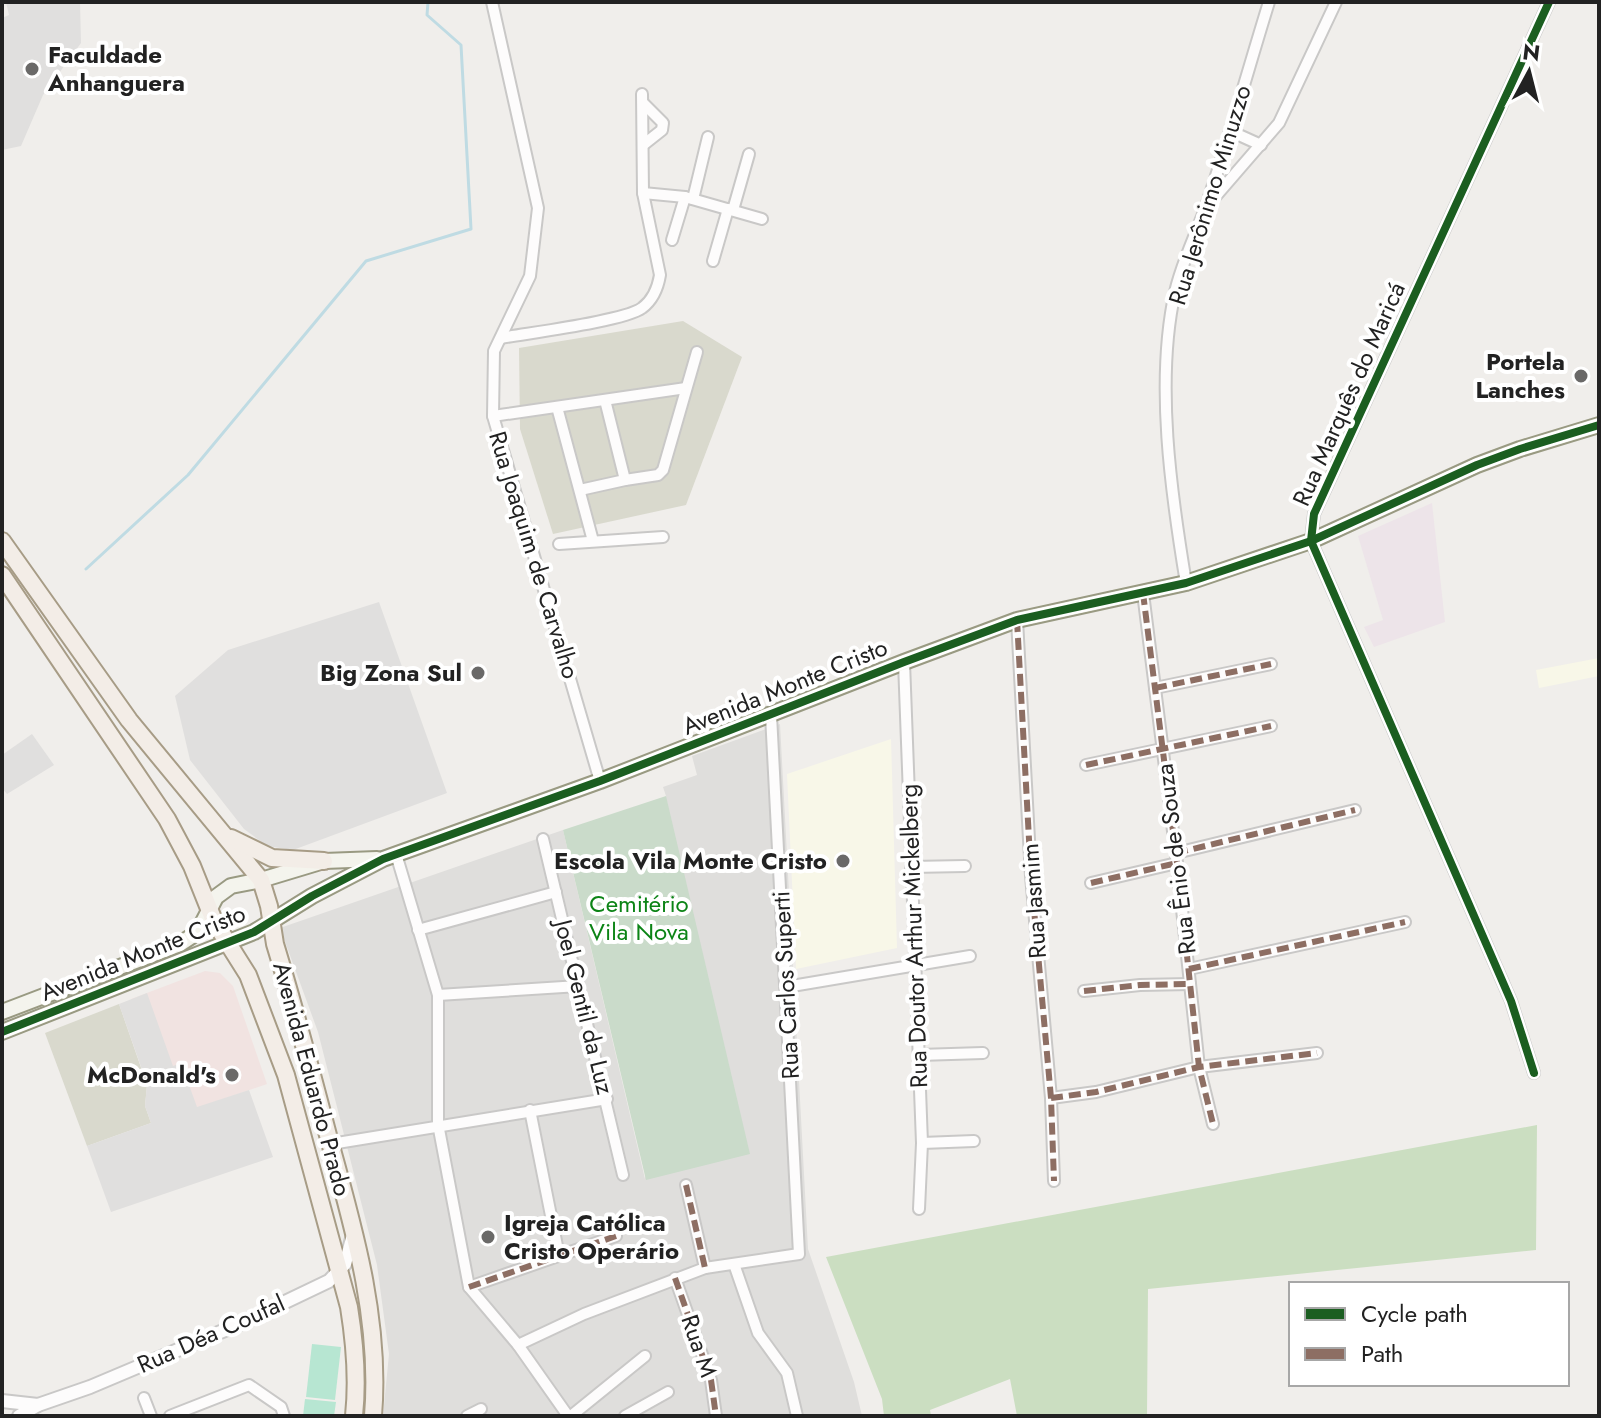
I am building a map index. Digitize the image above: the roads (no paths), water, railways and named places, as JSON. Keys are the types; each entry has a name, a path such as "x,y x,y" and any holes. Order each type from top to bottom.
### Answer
{"main road":[{"name":"Avenida Monte Cristo","path":"2,1032 254,932 390,857 600,781 1017,620 1186,583 1311,541 1477,465 1599,425"},
{"name":"Avenida Eduardo Prado","path":"2,541 129,720 261,880 275,944 364,1275 374,1349 373,1416"},
{"name":"Avenida Eduardo Prado","path":"2,575 167,819 192,866 214,921 248,975 286,1075 340,1272 355,1346 357,1386 354,1416"},
{"path":"227,836 272,858 324,861"},
{"name":"Avenida Monte Cristo","path":"2,1012 180,944 198,929 216,897 231,886 324,861 390,857"}],"street":[{"name":"Rua Joaquim de Carvalho","path":"492,2 538,208 530,276 494,351 493,416 600,781"},
{"name":"Rua Jerônimo Minuzzo","path":"1186,583 1166,424 1169,340 1175,293 1205,209 1269,2"},
{"path":"1205,209 1279,123 1336,2"},
{"name":"Rua Marquês do Maricá","path":"1534,1073 1511,1001 1311,541 1314,514 1549,2"},
{"path":"501,338 617,317 642,308 658,288 660,275 643,193 642,99 663,123 662,130 643,145"},
{"path":"1230,131 1261,145"},
{"path":"672,240 708,137"},
{"path":"713,261 749,154"},
{"path":"643,193 689,198 762,219"},
{"path":"580,490 658,475 663,470 697,352"},
{"path":"493,416 686,388"},
{"path":"605,400 625,480"},
{"path":"557,407 593,541"},
{"path":"559,544 663,537"},
{"name":"Rua Ênio de Souza","path":"1143,593 1199,1067 1213,1124"},
{"name":"Rua Jasmim","path":"1017,620 1031,876 1051,1098 1054,1181"},
{"name":"Rua Doutor Arthur Mickelberg","path":"904,662 922,1143 919,1209"},
{"path":"1155,688 1271,664"},
{"name":"Rua Carlos Superti","path":"734,1264 799,1254 771,715"},
{"path":"1086,765 1271,726"},
{"path":"1091,883 1355,810"},
{"name":"Joel Gentil da Luz","path":"543,839 623,1175"},
{"path":"390,857 418,930 438,995 438,1124 469,1287 518,1345 570,1416 645,1356"},
{"path":"911,867 965,866"},
{"path":"418,930 556,892"},
{"path":"1189,969 1405,922"},
{"path":"786,987 970,956"},
{"path":"1084,991 1190,984"},
{"path":"438,995 579,986"},
{"path":"919,1055 983,1053"},
{"path":"1051,1098 1096,1092 1199,1067 1317,1053"},
{"path":"331,1144 438,1124 607,1099"},
{"path":"530,1110 559,1256"},
{"path":"922,1143 974,1141"},
{"path":"686,1185 705,1268"},
{"path":"340,1272 349,1256 354,1232"},
{"path":"469,1287 616,1236"},
{"path":"518,1345 584,1314 675,1278 705,1268 734,1264 758,1333 787,1373 797,1416"},
{"name":"Rua Déa Coufal","path":"19,1416 38,1405 90,1387 237,1325 329,1281 340,1272"},
{"name":"Rua M","path":"675,1278 711,1380 716,1416"},
{"path":"170,1416 249,1385 283,1409 284,1416"},
{"path":"625,1416 668,1392"},
{"path":"144,1398 151,1416"},
{"name":"Rua Déa Coufal","path":"2,1401 38,1405"},
{"path":"467,1416 481,1409"}],"waterway":[{"path":"86,569 188,475 366,261 471,229 461,45 427,15 428,2"}],"place":[{"name":"Faculdade Anhanguera","path":"32,69"},
{"name":"Portela Lanches","path":"1581,376"},
{"name":"Big Zona Sul","path":"478,673"},
{"name":"Escola Vila Monte Cristo","path":"843,861"},
{"name":"McDonald's","path":"232,1075"},
{"name":"Igreja Católica Cristo Operário","path":"488,1237"}],"park label":[{"name":"Cemitério Vila Nova","path":"639,918"}]}
